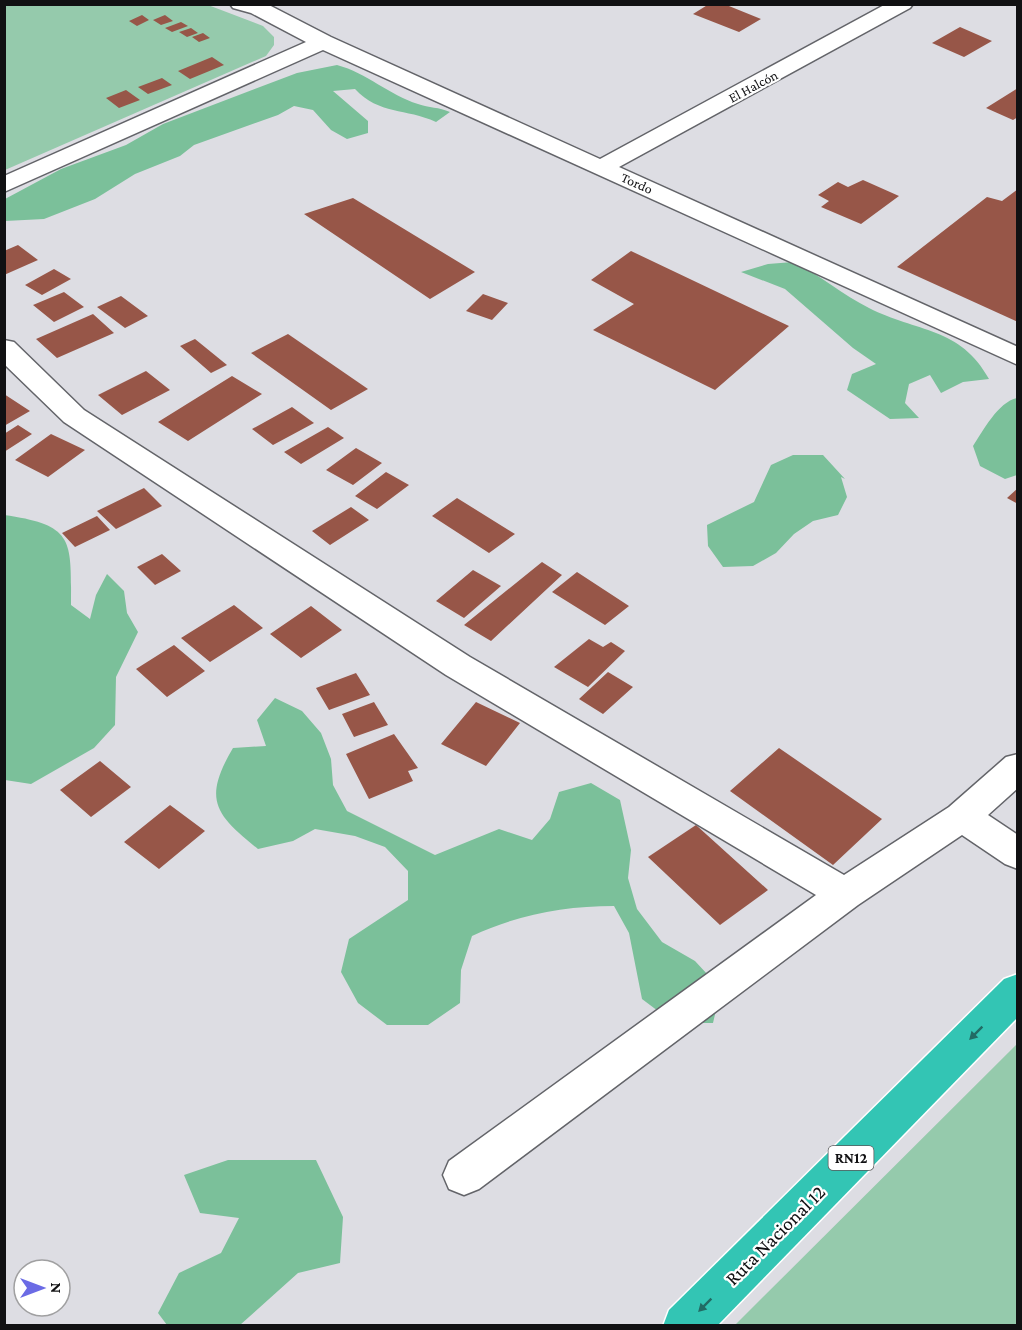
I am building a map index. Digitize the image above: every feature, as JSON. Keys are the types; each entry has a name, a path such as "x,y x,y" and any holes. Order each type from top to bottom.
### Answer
{"highway":[{"name":"Ruta Nacional 12","path":"685,1326 1017,991"}],"street":[{"name":"El Halcón","path":"602,167 903,4"},
{"name":"Tordo","path":"255,5 323,42 1017,357"},
{"path":"4,185 323,42"},
{"path":"4,348 74,416 448,659 845,894"},
{"path":"464,1175 845,894 962,817 1017,768"},
{"path":"962,817 1017,854"}],"green space":[{"path":"5,5 208,5 263,26 274,37 274,45 266,56 5,170"},
{"path":"337,65 358,73 407,100 450,112 436,122 383,107 364,97 355,89 333,91 368,121 368,133 347,139 331,130 313,110 294,106 278,115 194,145 180,156 135,174 95,199 44,219 5,221 5,199 61,169 126,145 163,124 297,73"},
{"path":"793,262 869,308 951,340 965,349 978,362 989,379 963,382 941,393 930,375 909,384 905,403 919,418 890,419 847,390 852,374 876,364 853,348 785,289 741,272 768,264"},
{"path":"1017,398 1017,475 1005,479 980,466 973,446 997,411"},
{"path":"793,455 823,455 845,479 841,477 847,497 838,515 813,521 794,534 776,553 753,566 723,567 708,546 707,525 754,502 771,465"},
{"path":"4,515 44,524 64,539 71,565 71,605 90,619 96,595 107,574 124,591 127,613 138,632 116,677 115,725 94,748 31,784 5,780"},
{"path":"275,698 302,711 321,733 331,759 333,785 347,811 435,855 499,829 532,840 550,819 559,792 591,783 620,800 631,850 628,878 637,909 662,942 695,961 721,989 713,1023 674,1023 642,999 629,933 614,906 541,913 506,922 472,936 461,970 460,1003 428,1025 387,1025 358,1003 341,972 349,939 408,900 408,871 385,847 355,836 315,829 293,841 258,849 231,826 218,804 216,793 218,780 233,748 266,746 257,720"},
{"path":"1017,1044 1017,1325 735,1325"},
{"path":"228,1160 316,1160 343,1217 340,1263 298,1273 240,1325 167,1325 158,1313 179,1273 221,1253 239,1218 200,1213 184,1175"}],"building":[{"path":"709,4 724,4 761,19 739,32 693,14"},
{"path":"142,15 149,20 137,26 129,21"},
{"path":"165,15 173,21 161,25 153,20"},
{"path":"181,22 188,26 172,32 165,28"},
{"path":"960,27 992,41 964,57 932,43"},
{"path":"191,28 198,33 187,37 179,32"},
{"path":"203,33 210,38 199,42 192,37"},
{"path":"212,57 224,65 190,79 178,71"},
{"path":"162,78 172,85 148,94 138,87"},
{"path":"1018,88 1018,117 1013,120 986,108"},
{"path":"126,90 140,100 119,108 106,98"},
{"path":"863,180 899,196 861,224 821,207 829,201 818,195 838,182 848,187"},
{"path":"1018,189 1018,322 897,267 987,197 1002,201"},
{"path":"353,198 475,272 430,299 304,214"},
{"path":"18,245 38,260 4,275 4,251"},
{"path":"631,251 789,326 715,390 593,330 634,304 591,280"},
{"path":"54,269 71,279 42,295 25,285"},
{"path":"64,292 84,307 54,322 33,305"},
{"path":"483,294 508,303 492,320 466,311"},
{"path":"121,296 148,316 125,328 97,307"},
{"path":"93,314 114,333 57,358 36,339"},
{"path":"288,334 368,389 331,410 251,353"},
{"path":"195,339 227,365 211,373 180,346"},
{"path":"146,371 170,390 122,415 98,395"},
{"path":"232,376 262,394 188,441 158,422"},
{"path":"4,394 30,411 4,426"},
{"path":"292,407 314,423 273,445 252,429"},
{"path":"18,425 32,434 4,452 4,434"},
{"path":"328,427 344,438 301,464 284,452"},
{"path":"51,434 85,450 48,477 15,460"},
{"path":"356,448 382,463 353,485 326,470"},
{"path":"386,472 409,485 377,509 355,496"},
{"path":"144,488 162,506 116,529 97,511"},
{"path":"1018,488 1018,504 1007,498"},
{"path":"457,498 515,534 489,553 432,516"},
{"path":"351,507 369,520 330,545 312,531"},
{"path":"97,516 110,530 75,547 62,533"},
{"path":"162,554 181,571 155,585 137,567"},
{"path":"542,562 562,575 491,641 464,625"},
{"path":"473,570 501,586 464,618 436,601"},
{"path":"577,572 629,606 605,625 552,592"},
{"path":"234,605 263,628 210,662 181,638"},
{"path":"311,606 342,630 301,658 270,634"},
{"path":"589,639 603,647 611,642 625,651 588,687 554,667"},
{"path":"174,645 205,671 167,697 136,669"},
{"path":"608,672 633,687 603,714 579,699"},
{"path":"356,673 370,695 329,710 316,688"},
{"path":"374,702 388,725 354,737 342,714"},
{"path":"476,702 520,723 486,766 441,744"},
{"path":"394,734 418,768 408,771 413,781 369,799 346,754"},
{"path":"779,748 882,819 833,865 730,791"},
{"path":"100,761 131,787 91,817 60,790"},
{"path":"170,805 205,831 159,869 124,842"},
{"path":"696,825 768,890 720,925 648,857"}]}
